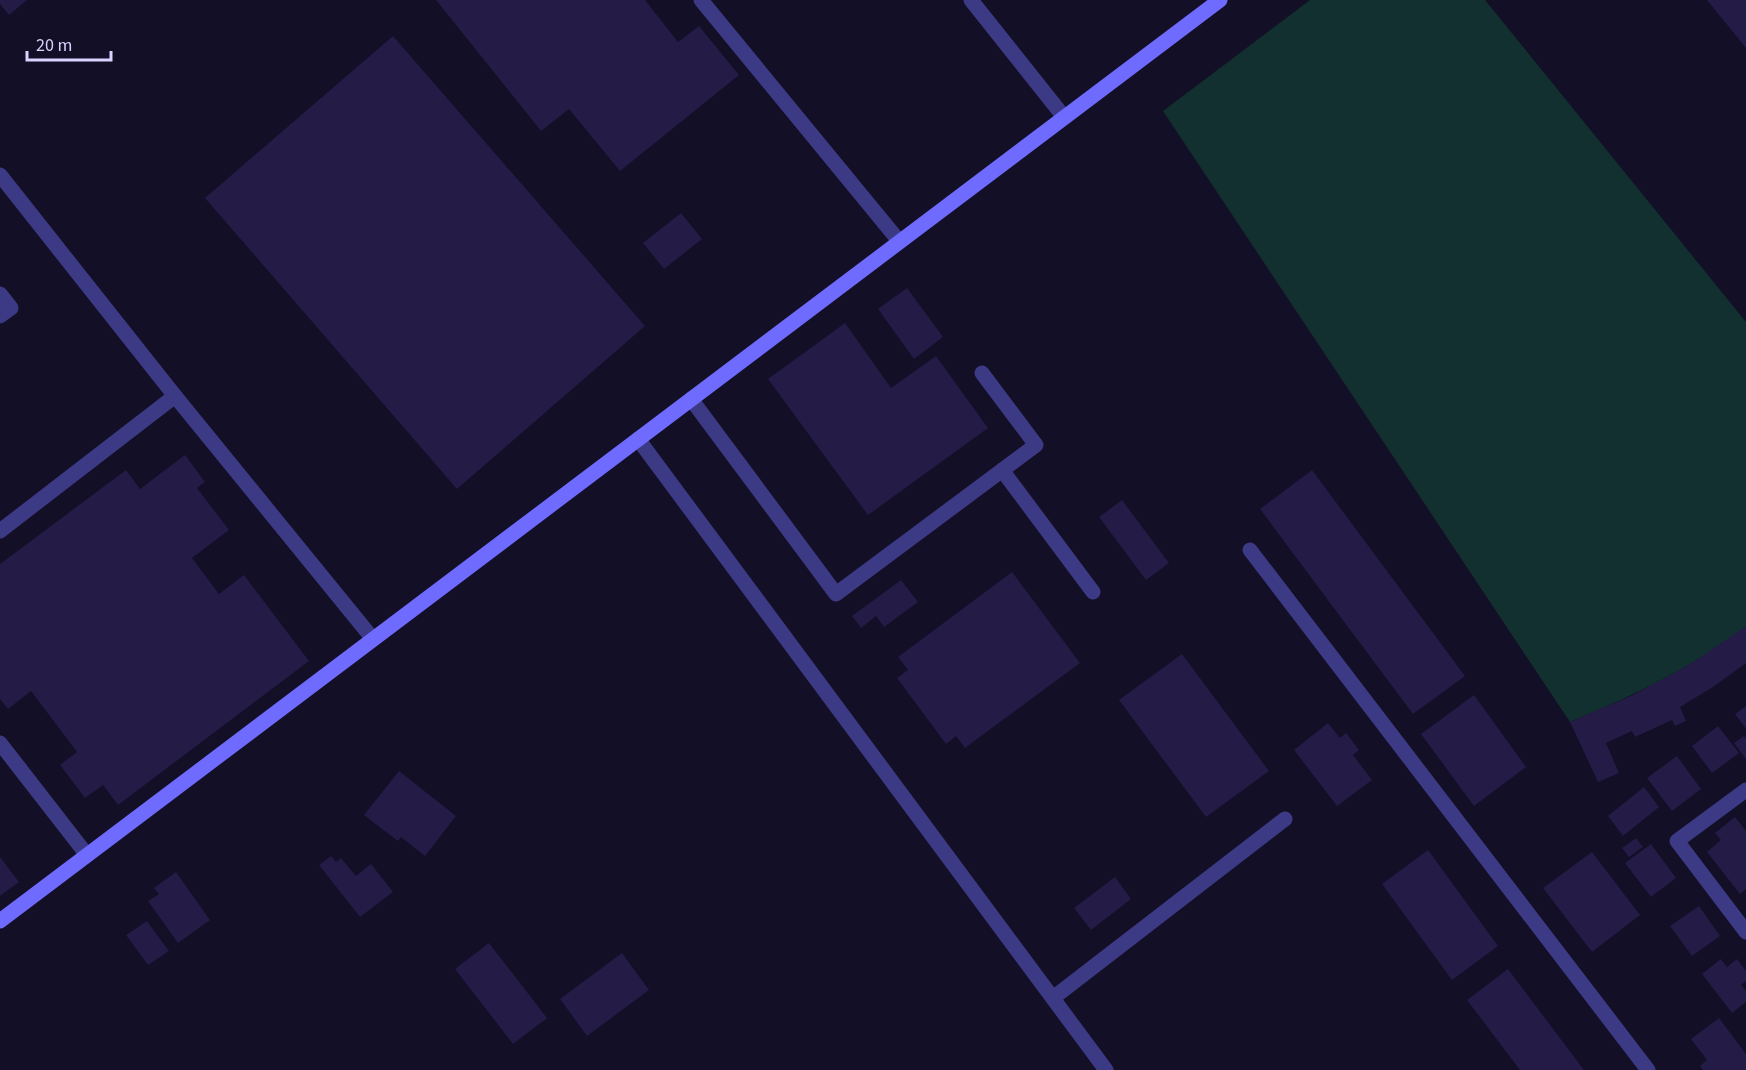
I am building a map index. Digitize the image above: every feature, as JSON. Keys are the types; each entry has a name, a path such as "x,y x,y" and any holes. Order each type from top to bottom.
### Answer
{"street":[{"path":"700,0 899,242"},
{"path":"971,0 1064,117"},
{"path":"0,921 1220,0"},
{"path":"0,175 175,396 373,639"},
{"path":"0,294 11,308 0,316"},
{"path":"691,399 836,594 1036,445 982,373"},
{"path":"0,531 175,396"},
{"path":"638,440 1106,1070"},
{"path":"1002,470 1093,592"},
{"path":"1250,550 1648,1070"},
{"path":"0,743 87,855"},
{"path":"1746,790 1677,841 1746,932"},
{"path":"1053,998 1285,819"}],"green space":[{"path":"1310,0 1485,0 1746,322 1746,626 1705,655 1661,680 1570,722 1163,111"}],"building":[{"path":"0,0 27,0 9,15 0,4"},
{"path":"436,0 645,0 678,42 699,26 739,75 620,171 569,109 541,131"},
{"path":"1707,0 1746,0 1746,48"},
{"path":"393,36 645,326 457,489 205,198"},
{"path":"681,213 702,239 664,269 643,243"},
{"path":"907,288 943,337 914,359 878,309"},
{"path":"845,323 891,388 936,356 988,428 868,515 768,379"},
{"path":"185,455 205,482 197,488 229,530 192,558 219,594 244,575 309,661 118,805 103,785 85,798 60,765 77,752 31,691 8,709 0,699 0,564 126,470 140,489"},
{"path":"1312,470 1465,676 1413,714 1260,509"},
{"path":"1122,500 1169,563 1146,580 1099,517"},
{"path":"1012,572 1080,663 965,748 956,736 946,744 897,678 908,670 898,657"},
{"path":"901,580 918,602 884,627 876,616 861,628 852,616"},
{"path":"1746,626 1746,663 1680,707 1686,721 1675,726 1672,720 1635,737 1632,731 1606,743 1619,773 1598,782 1570,722 1631,696 1689,665"},
{"path":"1182,654 1269,771 1206,817 1119,700"},
{"path":"1474,695 1526,767 1474,806 1421,734"},
{"path":"1746,706 1746,729 1735,714"},
{"path":"1328,723 1340,738 1346,733 1359,750 1353,755 1372,780 1337,806 1294,750"},
{"path":"1718,726 1739,753 1712,773 1692,746"},
{"path":"1744,736 1746,739 1746,759 1734,743"},
{"path":"1677,756 1701,789 1672,811 1647,778"},
{"path":"399,771 456,816 425,856 401,837 398,841 364,815"},
{"path":"1644,787 1659,807 1623,836 1608,816"},
{"path":"1735,817 1746,831 1746,889 1740,894 1707,852 1721,840 1715,833"},
{"path":"1636,838 1643,847 1629,857 1622,848"},
{"path":"1651,844 1676,878 1651,897 1625,863"},
{"path":"1428,850 1498,946 1452,980 1382,884"},
{"path":"1592,852 1640,915 1592,952 1543,888"},
{"path":"331,856 336,862 341,858 356,876 371,864 393,892 360,917 319,865"},
{"path":"0,857 19,882 0,896"},
{"path":"176,872 210,920 178,943 148,901 159,894 154,888"},
{"path":"1115,877 1131,899 1091,930 1074,908"},
{"path":"1699,906 1720,936 1692,956 1670,926"},
{"path":"147,921 169,951 148,965 126,935"},
{"path":"489,943 547,1018 513,1044 455,969"},
{"path":"622,953 649,990 587,1036 560,999"},
{"path":"1721,959 1727,967 1737,959 1746,971 1746,981 1741,985 1746,991 1746,1002 1732,1013 1702,974"},
{"path":"1508,969 1584,1070 1520,1070 1467,1000"},
{"path":"1719,1018 1746,1054 1746,1070 1703,1070 1700,1066 1707,1060 1691,1039"}]}
